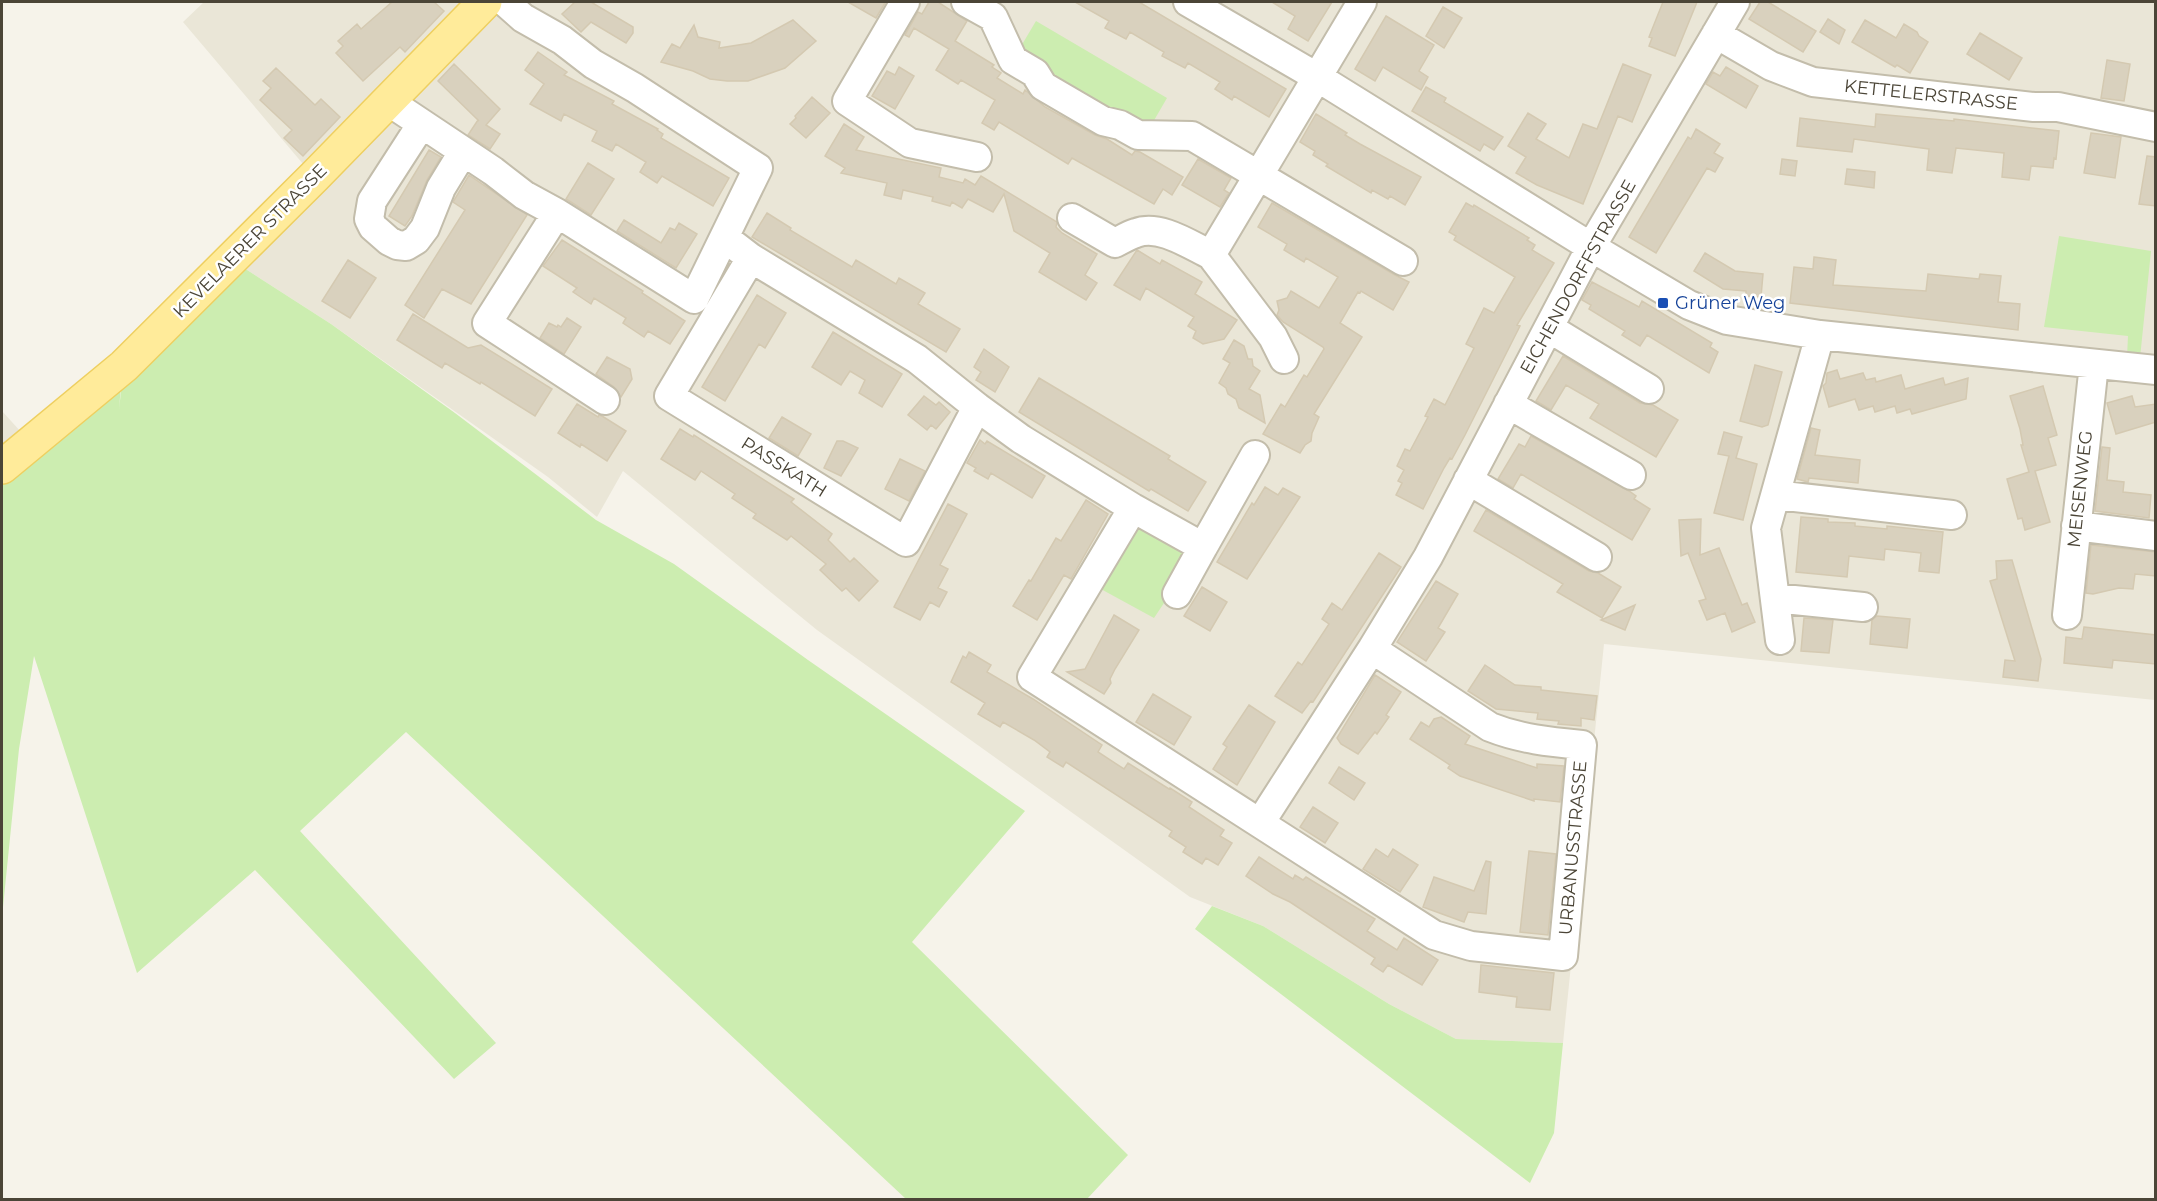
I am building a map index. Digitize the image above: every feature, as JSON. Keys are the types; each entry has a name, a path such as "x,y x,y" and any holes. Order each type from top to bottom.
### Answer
{"main road":[{"name":"KEVELAERER STRASSE","path":"2,467 124,366 485,2"}],"street":[{"path":"388,101 494,171 524,195 557,213 694,299 758,168 635,87 593,64 562,40 523,18 505,2"},
{"path":"905,2 848,101 910,143 977,157"},
{"path":"966,2 993,17 1013,60 1035,73 1043,86 1103,121 1120,125 1138,135 1192,136 1403,261"},
{"path":"1188,2 1317,77 1689,305 1727,320 1820,335 2156,370"},
{"path":"1211,255 1362,2"},
{"name":"EICHENDORFFSTRASSE","path":"1372,649 1428,557 1591,247 1735,2"},
{"name":"KETTELERSTRASSE","path":"1716,34 1771,66 1813,82 2034,107 2058,107 2156,127"},
{"path":"422,124 372,201 369,219 373,227 389,241 406,246 416,240 425,228 441,188 463,152"},
{"path":"557,213 487,323 605,400"},
{"path":"1072,218 1114,243 1137,232 1153,231 1176,238 1211,255 1273,337 1284,359"},
{"path":"725,238 752,258 917,359 1021,439 1133,508 1203,547"},
{"name":"PASSKATH","path":"752,258 669,396 906,542 977,407"},
{"path":"1549,328 1649,388"},
{"path":"1780,640 1766,528 1820,335"},
{"name":"MEISENWEG","path":"2067,615 2094,364"},
{"path":"1508,404 1631,476"},
{"path":"1177,594 1255,455"},
{"path":"1468,480 1597,557"},
{"path":"1776,495 1952,515"},
{"name":"URBANUSSTRASSE","path":"1133,508 1032,677 1434,935 1471,946 1563,956 1582,745 1531,740 1490,727 1372,649"},
{"path":"2076,526 2156,536"},
{"path":"1775,598 1863,607"},
{"path":"1260,823 1372,649"}],"shaded area":[{"path":"204,2 2155,2 2155,700 1604,644 1563,1043 1456,1039 1389,1004 1263,926 1190,897 817,630 623,471 597,517 548,477 331,324 230,259 314,177 183,22"},
{"path":"2,411 31,443 2,467"}],"green space":[{"path":"1036,21 1167,98 1149,129 1138,129 1017,53"},
{"path":"2059,236 2151,251 2140,358 2127,357 2128,336 2044,327"},
{"path":"230,259 331,324 455,413 596,520 674,564 1025,811 912,942 1128,1155 1087,1199 906,1199 406,732 300,831 496,1043 454,1079 255,870 137,973 34,656 19,749 2,917 2,466 123,364 119,409 124,366"},
{"path":"1151,524 1185,545 1184,573 1154,618 1099,588 1134,529"},
{"path":"1212,906 1263,926 1389,1004 1456,1039 1563,1043 1554,1133 1530,1183 1195,929"}],"building":[{"path":"392,2 434,2 444,11 405,52 400,47 363,81 336,53 343,46 338,41 357,24 361,29"},
{"path":"575,2 591,2 633,27 633,33 626,43 591,22 581,32 562,14"},
{"path":"848,2 883,2 885,3 876,18"},
{"path":"929,2 938,2 967,21 955,41 994,65 992,67 1001,73 997,78 1023,94 1025,90 1045,107 1095,135 1107,139 1132,155 1135,151 1140,152 1183,177 1172,195 1163,189 1154,204 1072,158 1068,164 999,122 994,130 982,123 995,100 961,80 958,84 936,70 949,49 914,28 909,37 905,35 918,12 922,14"},
{"path":"1075,2 1139,2 1286,89 1269,117 1234,96 1232,100 1215,89 1220,82 1188,63 1185,68 1162,56 1164,52 1130,32 1126,39 1105,28 1109,21"},
{"path":"1272,2 1332,2 1308,41 1288,29 1295,16"},
{"path":"1663,2 1697,2 1675,56 1649,46 1652,38 1649,37"},
{"path":"1760,2 1768,2 1816,31 1803,52 1749,19"},
{"path":"1443,7 1462,18 1444,48 1426,36"},
{"path":"1386,16 1434,45 1419,71 1428,77 1421,90 1383,67 1375,81 1355,69"},
{"path":"1828,19 1845,30 1839,44 1820,32"},
{"path":"793,20 816,41 785,68 748,81 710,79 693,71 661,62 672,44 680,48 694,25 698,37 720,42 719,48 751,43"},
{"path":"1865,20 1896,38 1904,24 1928,42 1910,73 1852,42"},
{"path":"1980,33 2022,58 2009,80 1967,54"},
{"path":"538,52 567,72 564,75 614,101 612,104 658,129 663,134 661,138 729,178 713,206 662,176 657,183 640,172 646,162 616,144 612,151 592,141 597,131 564,114 561,121 530,104 544,84 525,70"},
{"path":"2107,60 2130,64 2124,101 2101,98"},
{"path":"454,64 500,109 486,125 500,134 490,149 468,135 478,120 438,81"},
{"path":"1623,64 1651,75 1632,122 1618,116 1583,204 1537,185 1516,173 1526,157 1508,146 1528,113 1546,124 1536,139 1569,158 1583,124 1597,129"},
{"path":"899,67 914,76 895,109 872,96 887,71 895,75"},
{"path":"1726,67 1758,86 1746,108 1706,84 1713,72 1720,76"},
{"path":"276,68 315,105 321,99 340,117 303,156 284,138 292,130 260,100 271,88 263,81"},
{"path":"1426,87 1446,98 1444,102 1503,137 1494,150 1484,144 1480,151 1412,111"},
{"path":"812,97 830,113 806,138 790,124"},
{"path":"1316,114 1360,144 1421,177 1405,205 1390,196 1388,199 1372,190 1371,193 1326,166 1328,164 1313,155 1315,151 1300,142"},
{"path":"1876,114 1954,121 1954,119 2059,131 2056,159 2054,158 2053,168 2031,166 2029,180 2002,177 2004,153 1956,148 1952,173 1927,170 1929,149 1854,139 1852,152 1797,146 1800,118 1875,127"},
{"path":"844,124 864,137 856,150 941,168 939,177 963,183 965,179 975,185 981,176 1057,222 1056,227 1062,233 1097,254 1085,275 1097,283 1086,300 1039,272 1050,253 1014,231 1004,194 993,212 968,199 962,208 952,202 950,206 932,201 933,197 903,190 901,199 884,195 887,183 841,173 845,168 825,156"},
{"path":"1696,129 1720,144 1714,153 1723,158 1715,172 1707,168 1656,253 1629,237 1688,137 1691,139"},
{"path":"2091,133 2121,137 2115,178 2084,173"},
{"path":"429,150 441,157 405,226 389,216"},
{"path":"2147,156 2156,157 2156,206 2139,204"},
{"path":"1198,159 1231,178 1224,190 1229,193 1220,207 1182,185"},
{"path":"1782,159 1797,161 1795,176 1780,174"},
{"path":"588,163 614,179 591,215 566,199"},
{"path":"1847,169 1875,172 1874,188 1845,184"},
{"path":"469,175 527,215 471,304 442,289 424,318 405,305 465,210 453,202"},
{"path":"1272,203 1409,282 1393,310 1361,291 1358,292 1340,323 1362,337 1314,414 1319,417 1311,441 1300,453 1263,434 1281,404 1285,407 1304,375 1307,377 1324,349 1283,322 1277,315 1279,310 1277,301 1287,298 1291,291 1319,308 1338,277 1306,258 1304,262 1284,250 1287,244 1258,227"},
{"path":"1466,203 1473,207 1474,205 1529,238 1527,240 1535,245 1532,250 1554,263 1517,325 1520,326 1465,435 1452,459 1450,458 1444,468 1423,509 1396,495 1402,483 1398,481 1404,470 1397,466 1405,449 1410,451 1428,417 1425,416 1434,399 1445,405 1474,348 1466,344 1484,308 1494,313 1515,277 1454,240 1456,236 1449,232"},
{"path":"767,213 791,228 790,230 852,267 856,260 896,284 899,278 925,293 918,304 960,329 946,352 752,237"},
{"path":"624,220 661,243 670,228 675,230 679,223 697,234 676,268 617,231"},
{"path":"562,240 643,291 642,293 685,321 670,344 648,331 644,337 623,323 626,318 594,298 591,304 573,292 577,288 543,266"},
{"path":"1137,250 1160,264 1162,260 1202,282 1195,294 1237,320 1224,339 1203,344 1193,338 1196,331 1188,326 1194,317 1146,288 1140,300 1114,285"},
{"path":"1705,253 1735,271 1763,274 1761,297 1746,296 1746,291 1723,289 1694,271"},
{"path":"1814,257 1836,260 1833,285 1926,291 1928,274 1979,279 1980,274 2001,276 1998,302 2020,304 2018,330 1790,303 1794,267 1813,269"},
{"path":"348,260 376,278 350,318 322,301"},
{"path":"1592,282 1639,307 1642,301 1712,343 1710,347 1718,352 1709,373 1647,335 1640,346 1622,335 1625,331 1589,309 1591,305 1582,300"},
{"path":"757,295 786,313 765,348 759,344 725,401 702,387"},
{"path":"413,314 468,348 481,345 552,389 535,416 481,382 480,384 445,363 442,368 397,340"},
{"path":"567,318 581,327 564,354 540,338 549,323 561,327"},
{"path":"833,332 902,374 882,407 859,393 865,380 850,371 841,385 812,367"},
{"path":"1234,340 1244,346 1248,359 1252,359 1253,366 1260,371 1249,389 1260,395 1265,423 1239,408 1236,399 1228,394 1226,388 1219,383 1230,363 1223,359"},
{"path":"984,349 1009,367 995,392 976,380 981,372 974,367"},
{"path":"1563,356 1640,403 1653,405 1678,420 1656,457 1590,418 1599,404 1566,385 1551,410 1536,401"},
{"path":"607,357 630,369 632,379 621,397 614,387 596,374"},
{"path":"1755,365 1782,372 1768,425 1762,427 1740,421"},
{"path":"1837,370 1840,379 1863,373 1866,380 1875,378 1876,382 1901,375 1905,389 1943,378 1945,385 1968,378 1966,399 1912,414 1910,409 1897,413 1895,406 1875,412 1873,406 1859,410 1855,399 1829,407 1823,386 1826,383 1827,373"},
{"path":"1039,378 1170,456 1168,459 1206,482 1188,511 1151,489 1149,491 1019,412"},
{"path":"2043,386 2057,435 2048,438 2056,465 2035,471 2050,522 2025,530 2022,518 2018,519 2007,479 2029,472 2010,396"},
{"path":"924,396 936,405 939,402 950,412 936,429 931,425 927,430 908,415"},
{"path":"2132,396 2135,407 2156,404 2156,422 2116,434 2107,403"},
{"path":"577,404 626,431 607,461 581,444 580,447 558,433"},
{"path":"782,417 811,434 798,456 769,438"},
{"path":"1811,428 1820,430 1815,455 1860,460 1858,483 1809,478 1808,482 1797,479"},
{"path":"680,429 693,437 694,435 794,499 791,502 832,534 828,540 850,562 854,558 878,581 859,601 846,588 842,591 820,570 826,564 791,536 787,540 753,518 756,514 732,498 735,494 701,471 695,480 661,459"},
{"path":"1724,432 1742,437 1736,458 1757,464 1743,520 1714,513 1729,456 1718,454"},
{"path":"1531,436 1629,491 1636,496 1634,499 1650,509 1632,540 1521,474 1513,488 1498,479 1519,444 1525,447"},
{"path":"980,440 985,444 987,441 1045,476 1032,498 991,473 988,479 974,471 976,468 967,463"},
{"path":"837,441 843,441 858,448 841,476 824,468"},
{"path":"2102,447 2110,448 2107,480 2124,482 2123,492 2151,495 2149,518 2095,511"},
{"path":"900,459 925,471 909,501 885,489"},
{"path":"1265,487 1278,495 1283,488 1300,497 1247,579 1217,562 1252,503 1254,505"},
{"path":"1086,500 1108,514 1071,579 1064,575 1037,620 1013,606 1029,580 1031,581 1056,538 1061,541"},
{"path":"948,504 967,514 940,565 948,569 938,588 947,592 939,607 930,602 920,620 894,607"},
{"path":"1486,510 1589,571 1598,573 1621,587 1602,618 1557,592 1563,584 1474,531"},
{"path":"1801,517 1828,519 1828,522 1855,523 1855,526 1887,529 1887,526 1943,532 1939,573 1919,571 1921,553 1885,549 1884,560 1849,556 1847,577 1796,572"},
{"path":"1701,519 1700,555 1719,548 1742,605 1747,603 1755,622 1732,632 1725,613 1707,620 1699,601 1706,599 1688,553 1681,556 1679,520"},
{"path":"2091,545 2156,552 2156,576 2135,574 2133,589 2119,588 2093,594 2086,593"},
{"path":"1379,553 1401,567 1313,702 1311,701 1302,713 1275,696 1298,662 1302,665 1329,624 1322,619 1332,603 1342,610"},
{"path":"2012,560 2041,659 2038,681 2003,677 2005,660 2015,661 1990,581 1997,579 1996,561"},
{"path":"1436,581 1458,594 1438,628 1445,632 1426,661 1397,642"},
{"path":"1202,587 1227,602 1210,631 1184,616"},
{"path":"1635,605 1625,630 1601,620"},
{"path":"1114,615 1139,630 1115,669 1110,679 1111,683 1104,694 1067,672 1085,669"},
{"path":"1877,616 1910,619 1907,648 1870,644 1872,620"},
{"path":"1804,618 1833,620 1829,653 1801,651"},
{"path":"2084,627 2156,635 2156,664 2113,660 2112,668 2064,663 2066,637 2082,639"},
{"path":"969,652 991,665 987,672 1033,699 1102,745 1098,752 1124,769 1128,763 1192,802 1189,807 1224,830 1220,836 1232,843 1218,865 1206,858 1202,864 1183,852 1186,847 1169,836 1172,831 1066,762 1063,767 1047,757 1050,752 1034,740 1003,722 1000,727 978,714 985,703 951,682 963,656 966,658"},
{"path":"1485,665 1515,685 1597,696 1594,720 1581,718 1581,726 1558,724 1559,721 1537,719 1538,713 1496,709 1468,691"},
{"path":"1375,675 1401,692 1386,715 1389,717 1358,754 1341,744 1337,738"},
{"path":"1153,694 1191,717 1174,745 1136,722"},
{"path":"1249,705 1275,722 1237,785 1213,769 1227,747 1223,744"},
{"path":"1441,717 1470,736 1465,744 1537,768 1537,764 1564,766 1560,802 1534,799 1534,801 1460,776 1448,768 1450,765 1410,739 1421,722 1429,727 1434,719"},
{"path":"1339,767 1365,783 1354,800 1329,783"},
{"path":"1313,807 1338,823 1325,843 1300,827"},
{"path":"1376,849 1388,857 1393,849 1418,865 1400,892 1363,869"},
{"path":"1529,851 1556,854 1548,935 1520,932"},
{"path":"1259,857 1293,879 1295,875 1303,880 1306,877 1375,919 1367,931 1397,950 1404,938 1438,960 1422,985 1388,965 1383,972 1371,964 1375,958 1246,876"},
{"path":"1486,861 1491,862 1486,914 1468,912 1464,922 1423,907 1434,877 1474,891"},
{"path":"1481,965 1554,973 1550,1010 1516,1007 1517,997 1479,992"}],"place":[{"name":"Grüner Weg","path":"1663,303"}]}
